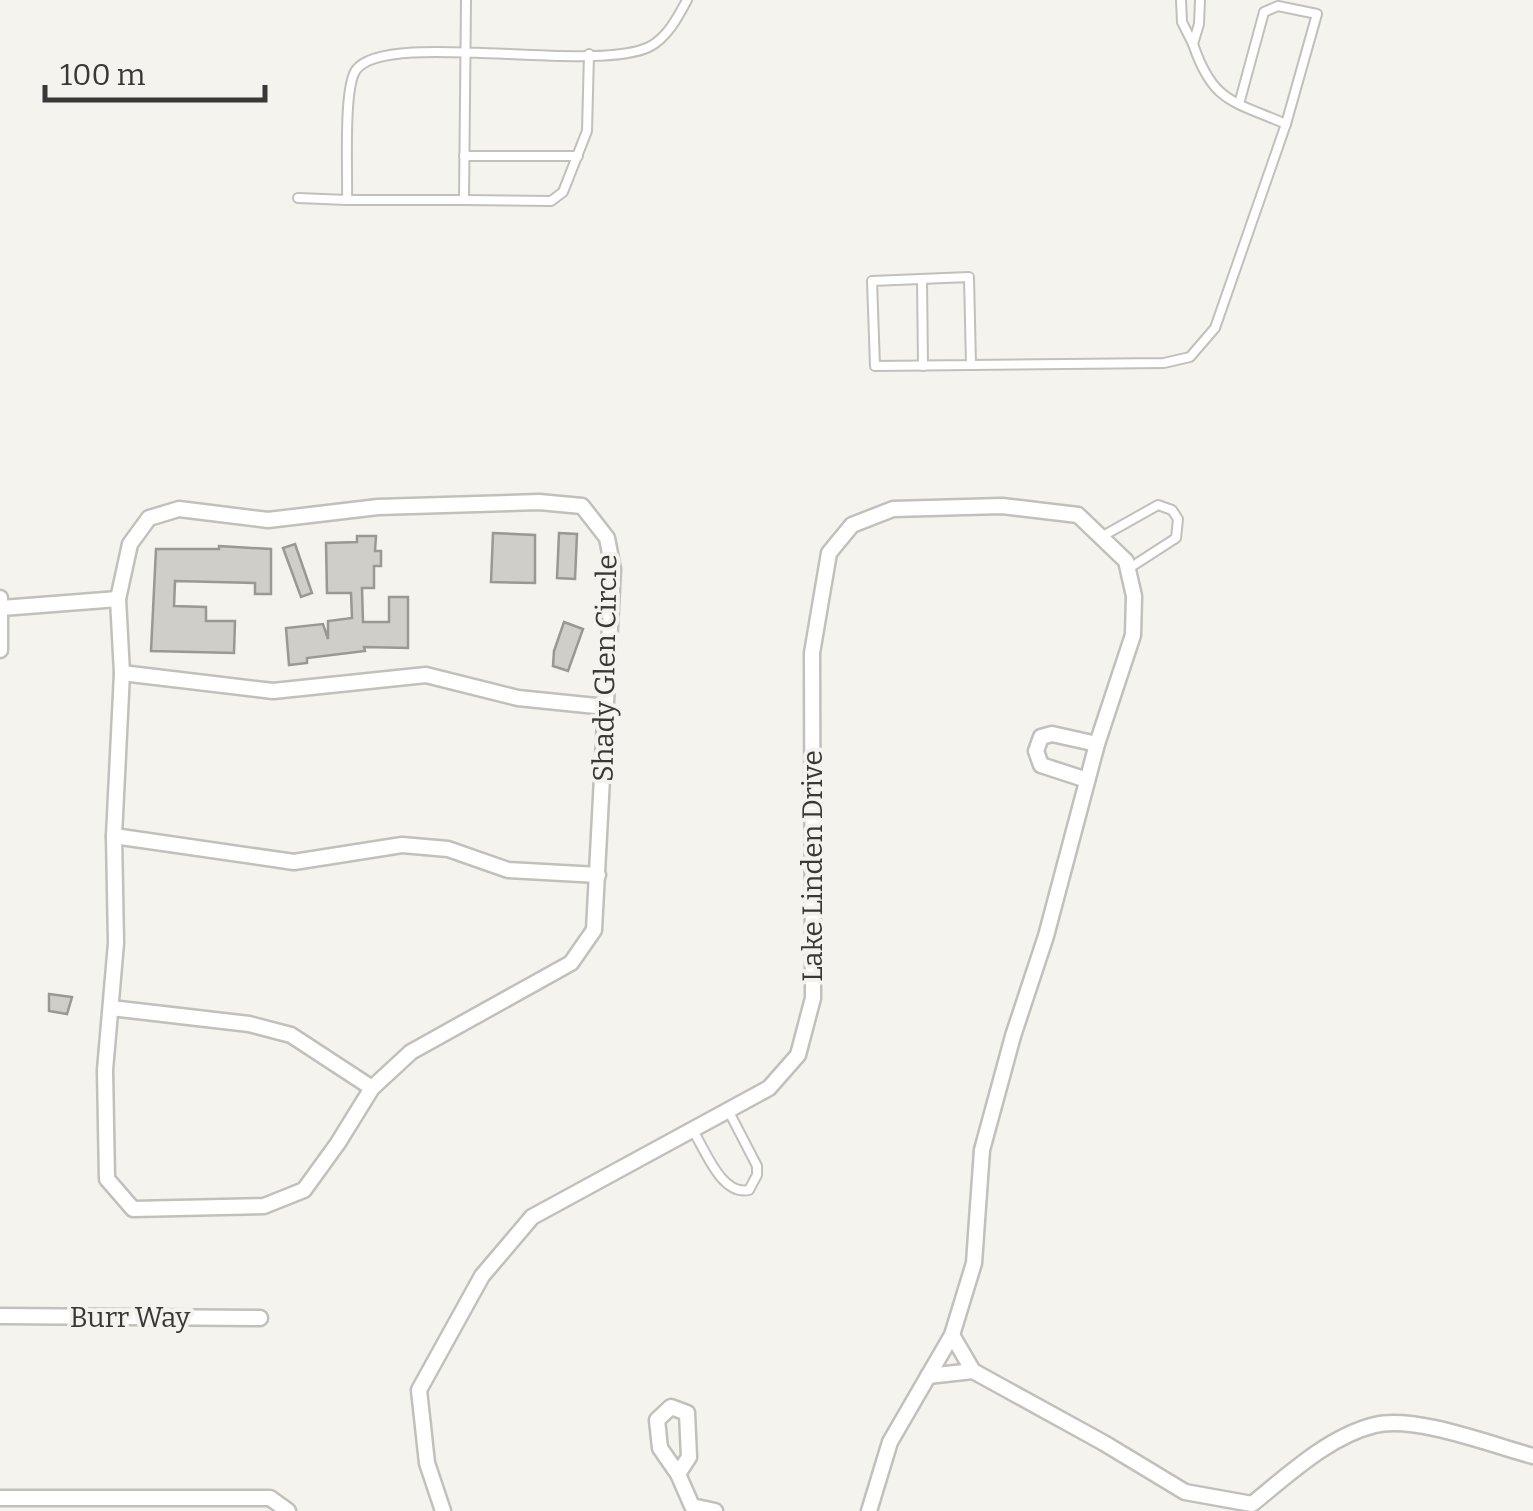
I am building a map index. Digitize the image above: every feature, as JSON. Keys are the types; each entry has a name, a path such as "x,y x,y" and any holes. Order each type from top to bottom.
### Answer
{"street":[{"name":"Shady Glen Circle","path":"539,502 582,506 608,538 613,569 594,930 571,964 411,1052 372,1088 304,1190 264,1206 133,1209 107,1178 105,1070 116,943 114,836 122,673 118,600 130,544 148,518 160,512 179,509 268,520 378,507 539,502"},
{"name":"Lake Linden Drive","path":"443,1511 426,1463 420,1390 482,1276 532,1217 769,1088 798,1055 813,998 812,653 829,553 852,525 894,510 1002,506 1078,514 1126,561 1128,569"},
{"path":"869,1511 890,1442 952,1335 974,1263 982,1150 1046,936 1097,744 1133,635 1134,596 1128,569"},
{"path":"0,650 1,603 118,600"},
{"path":"122,673 273,692 426,674 518,698 606,707"},
{"path":"1087,780 1041,765 1036,751 1041,737 1052,734 1097,744"},
{"path":"114,836 294,862 402,844 448,849 508,870 598,875"},
{"path":"110,1008 249,1024 290,1035 372,1088"},
{"name":"Burr Way","path":"0,1316 260,1318"},
{"path":"952,1335 973,1372 1185,1492 1253,1508 1331,1445 1376,1424 1422,1425 1533,1456"},
{"path":"928,1376 973,1372"},
{"path":"678,1474 692,1506 715,1511"},
{"path":"0,1498 270,1498 288,1511"}],"lane":[{"path":"464,200 466,0"},
{"path":"347,200 349,95 353,73 365,60 386,54 621,54 649,46 667,32 687,0"},
{"path":"1180,0 1182,22 1201,68 1220,96 1286,124"},
{"path":"1194,44 1200,0"},
{"path":"971,365 969,277 872,281 875,366 1164,363 1190,357 1214,328 1286,124 1317,14 1278,6 1264,12 1238,104"},
{"path":"298,198 551,201 564,192 589,116 589,54"},
{"path":"464,156 578,156"},
{"path":"922,279 923,366"},
{"path":"1100,537 1158,506 1172,510 1178,519 1176,538 1128,569"},
{"path":"692,1129 727,1186 740,1192 749,1190 758,1175 757,1166 728,1110"}],"building":[{"path":"493,533 535,535 535,583 491,582"},
{"path":"559,533 577,534 575,579 557,578"},
{"path":"357,536 376,536 375,551 381,551 381,566 374,566 374,588 362,588 363,622 389,622 389,597 408,597 408,648 364,647 365,651 307,658 307,663 289,665 286,628 323,624 328,639 328,621 352,618 351,593 327,593 326,543 357,542"},
{"path":"295,544 312,593 301,597 283,548"},
{"path":"156,549 271,549 271,594 255,594 255,583 175,581 174,606 206,607 206,621 235,621 234,653 151,651"},
{"path":"564,622 583,629 568,671 553,666"},
{"path":"49,994 72,997 67,1014 49,1011"}]}
